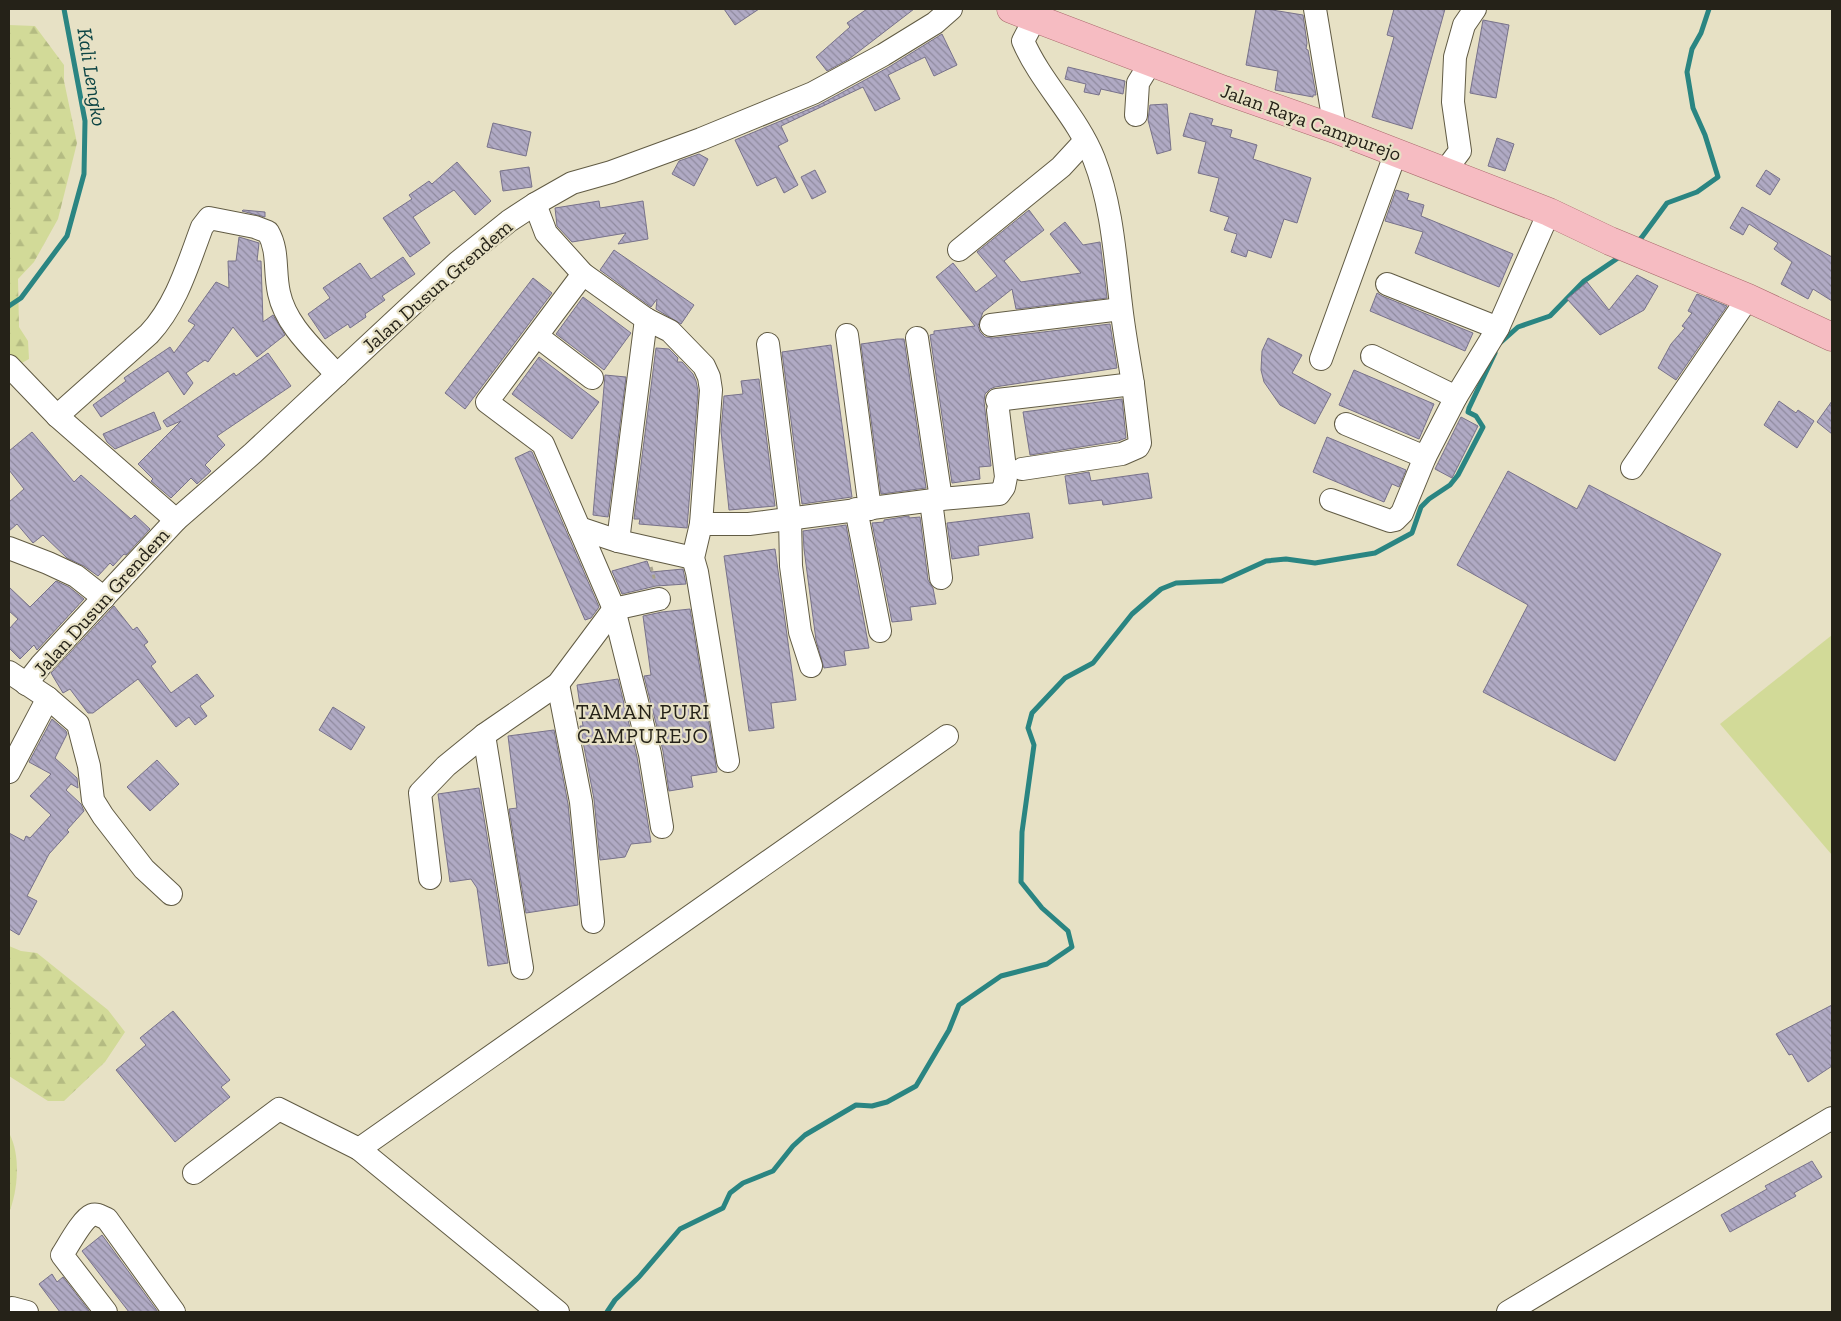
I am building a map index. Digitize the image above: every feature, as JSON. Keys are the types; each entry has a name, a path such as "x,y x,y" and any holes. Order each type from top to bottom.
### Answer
{"main road":[{"name":"Jalan Raya Campurejo","path":"1023,13 1150,62 1334,128 1549,212 1610,241 1748,298 1832,336"}],"street":[{"name":"Jalan Dusun Grendem","path":"171,894 144,869 93,800 90,766 78,724 48,698 18,678 41,665 176,520 253,453 458,262 509,221 534,204 572,183 611,172 701,139 813,93 883,55 928,27 951,9"},
{"path":"1315,9 1334,128"},
{"path":"1445,171 1460,151 1454,102 1455,57 1464,25 1475,9"},
{"path":"1022,469 1122,454 1138,448 1140,443 1110,214 1094,159 1085,141 1067,110 1037,67 1023,41 1023,13"},
{"path":"1136,115 1138,83 1150,62"},
{"path":"959,250 1061,167 1085,141"},
{"path":"1321,359 1396,152"},
{"path":"534,204 546,233 583,274 646,319 670,331 698,358 709,377 712,390 701,524 693,558 698,572 728,761"},
{"path":"1331,500 1390,521 1395,520 1402,513 1424,457 1456,397 1498,328 1549,212"},
{"path":"57,416 150,334 159,323 173,302 202,227 209,218 255,227 268,232 275,244 279,292 284,311 301,336 336,375"},
{"path":"583,274 487,402 543,444 614,610 650,754 662,826"},
{"path":"1387,284 1498,328"},
{"path":"1632,468 1748,298"},
{"path":"991,325 1121,309"},
{"path":"618,541 646,319"},
{"path":"847,335 863,509 880,631"},
{"path":"536,336 592,378"},
{"path":"917,338 936,500 941,578"},
{"path":"768,344 790,518 791,566 800,632 811,666"},
{"path":"1372,356 1456,397"},
{"name":"Jalan Dusun Grendem","path":"9,366 57,416 176,520"},
{"path":"701,524 749,524 936,500 999,494 1004,487 1006,477 998,405 1133,384"},
{"path":"1346,424 1424,457"},
{"path":"579,528 618,541 693,558"},
{"path":"9,548 76,576 104,598"},
{"path":"430,878 420,793 446,766 484,735 558,684 614,610 659,599"},
{"path":"558,684 581,802 593,922"},
{"path":"9,772 48,698"},
{"path":"484,735 522,968"},
{"path":"359,1149 947,736"},
{"path":"194,1173 279,1109 359,1149 558,1312"},
{"path":"1508,1312 1832,1118"},
{"path":"106,1312 62,1255 86,1219 92,1215 98,1215 107,1219 174,1312"},
{"path":"9,1311 12,1308 27,1312"}],"path":[{"path":"646,547 659,599"}],"green space":[{"path":"9,25 35,26 64,65 64,81 77,143 58,219 34,262 18,279 19,327 28,341 29,359 9,370"},
{"path":"1832,635 1832,855 1720,724"},
{"path":"9,946 21,951 37,953 108,1010 125,1032 105,1062 64,1101 48,1101 9,1076"},
{"path":"9,1133 17,1162 17,1173 9,1213"}],"building":[{"path":"724,9 759,9 735,25"},
{"path":"867,9 914,9 849,59 827,71 816,57 850,27 847,23"},
{"path":"1256,9 1303,15 1307,43 1306,49 1308,50 1316,95 1313,95 1313,97 1275,90 1278,71 1246,65"},
{"path":"1394,9 1445,9 1412,129 1372,117 1394,37 1387,35"},
{"path":"1483,20 1509,25 1496,98 1470,93"},
{"path":"942,34 957,65 934,76 925,57 888,75 900,99 875,111 863,87 781,126 788,141 778,146 798,185 784,193 776,177 757,186 735,140 819,105 889,67"},
{"path":"1068,67 1125,81 1123,94 1101,89 1099,95 1084,92 1086,84 1065,79"},
{"path":"1167,104 1171,150 1157,154 1148,120 1150,105"},
{"path":"1190,113 1213,119 1211,125 1232,130 1230,137 1257,145 1253,159 1311,178 1297,223 1284,219 1271,258 1248,250 1246,257 1231,252 1237,234 1224,230 1229,217 1210,211 1219,178 1198,173 1206,142 1183,136"},
{"path":"493,123 531,132 526,156 487,147"},
{"path":"1497,138 1514,144 1505,171 1488,166"},
{"path":"699,154 708,159 694,186 672,174 679,161"},
{"path":"457,162 491,201 475,215 454,190 413,217 430,243 410,257 383,218 412,199 409,195 429,181 432,184"},
{"path":"529,167 532,187 503,191 500,171"},
{"path":"815,170 826,192 812,199 801,177"},
{"path":"1766,170 1780,179 1770,195 1756,186"},
{"path":"1396,190 1409,194 1407,200 1424,205 1421,216 1513,254 1499,287 1415,253 1423,232 1385,221"},
{"path":"599,201 600,208 643,201 648,239 618,244 626,233 572,242 557,226 555,208"},
{"path":"1742,207 1832,257 1832,301 1813,289 1808,299 1781,284 1792,262 1774,249 1778,243 1749,224 1743,235 1730,228"},
{"path":"1029,210 1044,230 1004,261 1021,282 1081,273 1050,234 1065,222 1083,245 1100,242 1107,298 1016,309 1012,289 983,312 978,326 980,332 985,337 993,338 1110,324 1117,368 990,389 985,394 984,401 991,466 979,467 980,479 952,483 930,335 934,334 934,331 975,326 936,277 953,263 976,292 997,276 977,252"},
{"path":"242,211 265,212 265,217"},
{"path":"239,237 259,243 257,261 261,261 263,322 273,315 285,335 257,357 233,327 208,362 205,360 186,373 193,383 184,395 168,371 101,417 93,405 126,381 124,378 170,347 174,353 195,325 188,321 216,282 229,288 228,261 236,261"},
{"path":"614,250 694,305 681,324 656,309 657,299 651,307 600,270"},
{"path":"403,257 415,274 382,296 385,300 365,314 366,317 350,328 348,324 325,339 308,314 330,298 323,288 360,263 371,279"},
{"path":"1637,275 1658,286 1644,310 1600,335 1567,299 1587,282 1609,310"},
{"path":"533,278 552,293 465,409 445,393"},
{"path":"1377,293 1473,333 1465,351 1370,311"},
{"path":"1697,294 1727,306 1676,380 1658,368 1671,344 1685,328 1682,326 1692,313 1688,311"},
{"path":"583,297 631,333 604,370 556,334"},
{"path":"1268,338 1302,355 1292,373 1331,394 1315,424 1280,405 1264,382 1261,370 1262,351"},
{"path":"904,339 926,488 881,494 861,344"},
{"path":"831,345 852,497 802,504 782,352"},
{"path":"656,348 669,349 678,358 677,362 682,362 693,374 698,391 687,528 639,524 640,519 634,519"},
{"path":"268,353 291,386 217,436 225,445 205,465 211,471 197,484 191,478 171,498 151,481 153,479 138,464 181,421 167,427 163,421 234,373 236,376"},
{"path":"539,357 599,402 572,439 512,394"},
{"path":"1354,370 1434,404 1419,439 1339,405"},
{"path":"605,375 626,377 608,517 593,515"},
{"path":"759,379 775,506 729,510 721,431 724,396 743,394 741,381"},
{"path":"1122,399 1126,438 1118,441 1030,455 1023,412"},
{"path":"1779,401 1796,413 1798,410 1814,421 1797,448 1764,425"},
{"path":"1832,401 1832,434 1817,422"},
{"path":"154,412 161,429 115,449 107,442 103,434"},
{"path":"1461,417 1478,426 1452,478 1435,469"},
{"path":"32,432 74,482 81,475 131,519 135,515 150,529 126,555 124,554 113,566 110,563 98,576 84,566 67,558 43,535 33,543 17,524 9,531 9,502 24,489 9,470 9,451"},
{"path":"1327,437 1406,470 1399,487 1392,484 1384,502 1313,472"},
{"path":"530,451 599,607 591,618 585,620 515,458"},
{"path":"1508,471 1577,509 1589,485 1721,554 1615,761 1483,692 1528,605 1457,565"},
{"path":"1089,472 1091,481 1148,473 1152,498 1103,505 1102,500 1069,504 1065,476"},
{"path":"1029,513 1033,538 978,546 979,555 952,559 947,523"},
{"path":"909,516 909,518 920,517 928,580 933,588 936,604 910,607 912,620 892,622 872,523"},
{"path":"846,525 869,648 844,651 846,665 824,668 816,640 803,531"},
{"path":"775,549 796,700 771,703 774,728 749,731 724,556"},
{"path":"647,561 651,572 683,569 686,584 656,586 622,594 612,571"},
{"path":"56,581 69,587 84,599 37,650 34,645 20,659 9,648 9,629 18,619 9,611 9,587 30,607"},
{"path":"114,606 133,630 137,627 148,642 144,645 156,662 151,666 171,693 197,674 214,696 200,706 207,716 195,725 189,717 176,727 138,679 93,713 88,713 70,689 63,693 51,673"},
{"path":"690,609 717,772 691,776 693,787 669,791 663,751 644,676 651,675 643,616"},
{"path":"618,679 637,757 651,842 631,844 625,857 600,860 594,799 580,726 583,726 577,685"},
{"path":"333,707 365,727 351,750 319,730"},
{"path":"52,719 67,734 55,758 77,778 78,788 71,784 66,790 81,804 84,811 67,830 69,832 49,854 27,896 37,901 19,935 9,929 9,833 24,841 26,836 30,838 51,815 30,796 51,774 29,762"},
{"path":"554,730 568,804 578,905 526,913 509,809 517,808 508,736"},
{"path":"157,760 179,784 150,811 127,787"},
{"path":"479,788 508,963 488,966 477,888 471,879 450,882 438,794"},
{"path":"1832,1005 1832,1066 1808,1082 1792,1054 1789,1055 1776,1034"},
{"path":"173,1011 230,1080 221,1087 230,1097 175,1142 116,1070 146,1045 140,1038"},
{"path":"1812,1161 1822,1177 1794,1193 1796,1196 1730,1232 1721,1215 1767,1189 1765,1186"},
{"path":"102,1235 158,1312 129,1312 82,1251"},
{"path":"52,1274 57,1282 63,1277 90,1312 60,1312 39,1284"}],"waterway":[{"name":"Kali Lengko","path":"9,306 21,298 67,236 84,174 85,121 64,9"},
{"path":"1637,242 1667,203 1697,192 1718,177 1705,135 1693,108 1687,72 1692,49 1701,33 1709,9"},
{"path":"1500,343 1518,327 1550,316 1584,281 1621,256"},
{"path":"607,1312 615,1300 639,1277 680,1229 723,1208 730,1193 743,1183 773,1171 793,1146 805,1135 856,1105 872,1106 887,1102 916,1086 949,1030 959,1005 1001,976 1047,964 1072,947 1068,931 1042,908 1021,882 1022,832 1034,745 1028,728 1032,713 1065,678 1093,663 1132,614 1161,589 1176,583 1222,581 1266,561 1286,559 1315,563 1375,553 1412,533 1421,507 1429,499 1450,485 1458,475 1483,427 1476,416 1468,412 1495,353"}],"district":[{"name":"TAMAN PURI CAMPUREJO","path":"643,724"}]}
